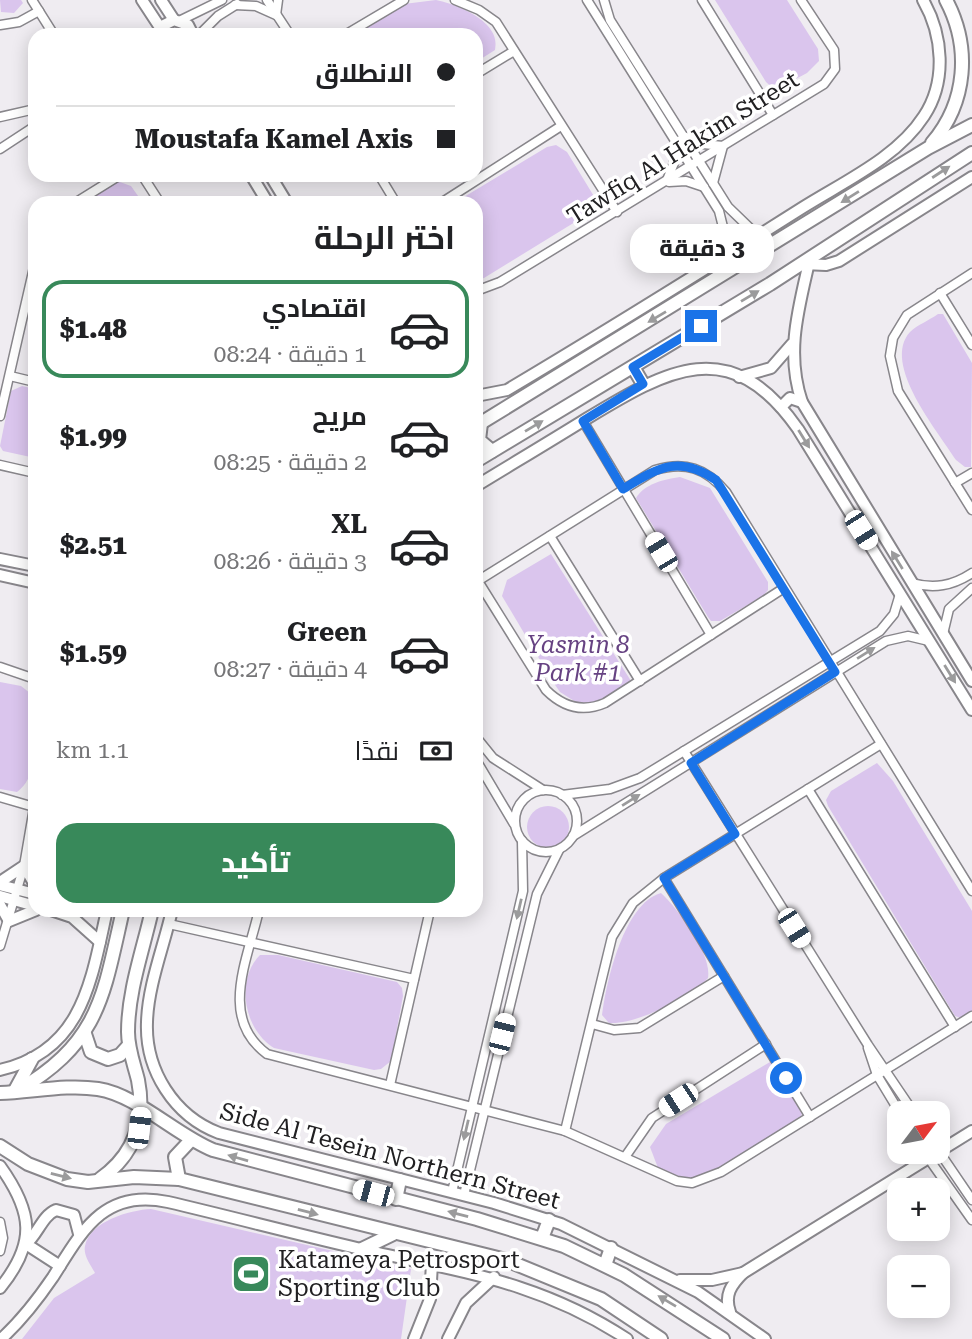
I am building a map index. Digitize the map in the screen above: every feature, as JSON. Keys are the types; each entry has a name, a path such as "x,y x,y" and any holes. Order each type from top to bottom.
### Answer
{"main road":[{"path":"946,0 972,62"},
{"path":"928,148 949,118 961,83 963,54 957,25"},
{"path":"483,422 928,148 972,125"},
{"path":"483,457 806,262 972,153"},
{"path":"758,236 766,250"},
{"path":"633,367 643,384"},
{"path":"483,443 492,451"},
{"path":"14,1093 45,1073 85,1034 105,990 121,917"},
{"path":"97,1181 124,1158 139,1128 141,1109 129,1045 130,1007 150,917"},
{"path":"85,1034 88,1047 102,1058 120,1055 129,1045"},
{"path":"14,1093 32,1059"},
{"path":"0,1093 97,1089 117,1094 190,1141 236,1158 542,1238 605,1265 723,1339"},
{"path":"179,1179 175,1157 183,1144 190,1141"},
{"path":"0,1146 47,1173 67,1179 179,1179 506,1260 538,1271 600,1299 661,1339"},
{"path":"396,1199 400,1180"},
{"path":"542,1238 549,1220"},
{"path":"362,1249 393,1234"},
{"path":"605,1265 611,1248"}],"street":[{"path":"32,0 50,28"},
{"path":"142,0 158,28"},
{"path":"161,0 177,21 190,28"},
{"path":"166,28 222,0"},
{"path":"206,28 244,0"},
{"path":"267,0 285,28"},
{"path":"276,15 278,0"},
{"path":"357,28 404,0"},
{"path":"455,0 489,15 617,212"},
{"path":"587,0 691,167 734,215 758,236"},
{"path":"604,0 610,20 700,161 726,231 725,247 720,259"},
{"path":"702,0 773,115"},
{"name":"Tawfiq Al Hakim Street","path":"483,288 500,282 824,84 835,69 834,50 801,0"},
{"path":"483,395 507,390 758,236 904,141 925,115 937,80 940,45 936,28 923,0"},
{"path":"234,5 256,6 276,15"},
{"path":"0,25 19,22 39,11"},
{"path":"483,70 514,51"},
{"path":"0,117 28,111"},
{"path":"483,176 561,126"},
{"path":"0,149 28,131"},
{"path":"684,136 703,144 723,146 709,185"},
{"path":"675,142 674,163 666,182 686,181 709,185"},
{"path":"971,179 839,261 826,265 806,262 792,344 792,363 802,402 972,681"},
{"path":"86,196 109,182"},
{"path":"452,196 474,182"},
{"path":"972,273 907,315 899,326 890,356 898,391 972,510"},
{"path":"940,293 972,345"},
{"path":"0,416 28,309"},
{"path":"739,377 771,368 792,344"},
{"path":"483,482 643,384 692,369 710,369 739,377 781,407 848,509 972,710"},
{"path":"10,376 28,380"},
{"path":"781,407 790,398 802,402"},
{"path":"583,421 711,635"},
{"path":"0,465 28,471"},
{"path":"483,578 655,470 671,465 687,465 702,470 726,492 972,891"},
{"path":"955,483 972,473"},
{"path":"848,509 861,501"},
{"path":"550,536 640,681"},
{"path":"0,559 28,565"},
{"path":"911,582 923,586 948,585 972,573"},
{"path":"0,575 28,581"},
{"path":"483,591 546,690 555,700 580,709 593,708 640,681 784,588"},
{"path":"943,634 949,610 957,599 972,588"},
{"path":"483,745 494,758 543,790 562,795 594,793 626,784 880,631 894,614 900,594"},
{"path":"464,1195 537,894 559,850 573,836 886,641 908,636 929,641"},
{"path":"0,667 28,677"},
{"path":"565,1130 612,937 633,903 664,878 881,744"},
{"path":"684,751 868,1045 907,1101"},
{"path":"452,1192 523,891 522,841 483,772"},
{"path":"808,789 955,1027"},
{"path":"515,826 521,802 543,790"},
{"path":"562,795 574,809 576,827 573,836"},
{"path":"0,797 28,803"},
{"path":"0,946 24,866 28,841"},
{"path":"522,841 539,852 559,850"},
{"path":"24,866 0,883 28,903"},
{"path":"24,866 28,873"},
{"path":"664,878 810,1117"},
{"path":"0,897 28,894"},
{"path":"0,905 9,921"},
{"path":"9,921 28,912"},
{"path":"72,917 100,942"},
{"path":"0,1070 32,1059 68,1031 86,995 105,917"},
{"name":"Side Al Tesein Northern Street","path":"170,917 147,1022 152,1058 162,1083 186,1115 207,1129 464,1195 549,1220 674,1280 730,1312 765,1339"},
{"path":"257,917 238,1003 245,1033 254,1045 281,1059 565,1130 677,1181 708,1180 972,1016"},
{"path":"390,1085 428,917"},
{"path":"169,924 414,979"},
{"path":"592,1024 614,1030 639,1028 724,976"},
{"path":"625,1157 652,1118 766,1044"},
{"path":"868,1045 877,1076 893,1101"},
{"path":"950,1144 972,1131"},
{"path":"730,1312 727,1305 729,1289 743,1273 912,1164"},
{"path":"932,1164 972,1220"},
{"path":"947,1164 972,1200"},
{"path":"0,1166 23,1205 27,1225 26,1244 18,1264 0,1288"},
{"path":"1,1339 38,1298 89,1223 121,1203 138,1198 155,1199 362,1249 494,1277 555,1299 627,1339"},
{"path":"26,1244 40,1229 45,1217 56,1210 74,1215 79,1234"},
{"path":"0,1222 4,1238 0,1251"},
{"path":"26,1244 60,1266"},
{"path":"414,1339 430,1299 432,1264"},
{"path":"674,1280 699,1281 743,1273"},
{"path":"448,1339 466,1303 494,1277"}],"green space":[{"path":"0,0 21,0 23,3 14,13 1,12"},
{"path":"436,0 466,10 492,31 495,50 483,58 483,28 365,28 404,4"},
{"path":"715,0 787,0 818,49 819,61 807,73 775,90 766,82"},
{"path":"556,145 567,152 595,198 593,211 483,278 483,196 466,196 547,147"},
{"path":"120,182 131,186 138,196 92,196"},
{"path":"938,314 943,314 972,363 971,467 965,467 956,460 926,415 907,379 902,361 903,345 910,332"},
{"path":"22,386 28,387 28,456 3,451 0,446 11,391"},
{"path":"680,477 710,488 768,582 768,590 763,596 720,621 711,621 708,617 636,498 649,486"},
{"name":"Yasmin 8 Park #1","path":"551,554 631,681 601,701 579,704 560,692 502,596 507,580"},
{"path":"0,682 21,686 28,692 28,778 17,792 0,789"},
{"path":"877,763 893,781 972,911 972,1014 964,1019 955,1016 828,806 826,800 831,791"},
{"path":"548,806 563,812 569,827 563,842 548,848 533,842 527,827 533,812"},
{"path":"661,893 685,921 700,945 708,968 708,978 689,994 662,1009 633,1020 609,1023 602,1015 619,945 637,912 648,900"},
{"path":"260,955 278,955 397,982 402,988 403,996 391,1061 381,1069 374,1070 274,1048 264,1040 250,1017 246,1004 247,978"},
{"path":"773,1062 802,1114 799,1119 698,1180 658,1168 650,1147 666,1124"},
{"name":"Katameya Petrosport Sporting Club","path":"151,1209 411,1269 401,1339 22,1339 54,1298 95,1273 85,1250 88,1237 94,1230 112,1218"}],"place":[{"name":"Katameya Petrosport Sporting Club","path":"251,1274"}],"route":[{"path":"701,326 633,367 643,384 583,421 623,489 655,470 671,465 687,465 702,470 716,480 726,492 835,672 691,763 735,834 664,878 786,1078"}]}
